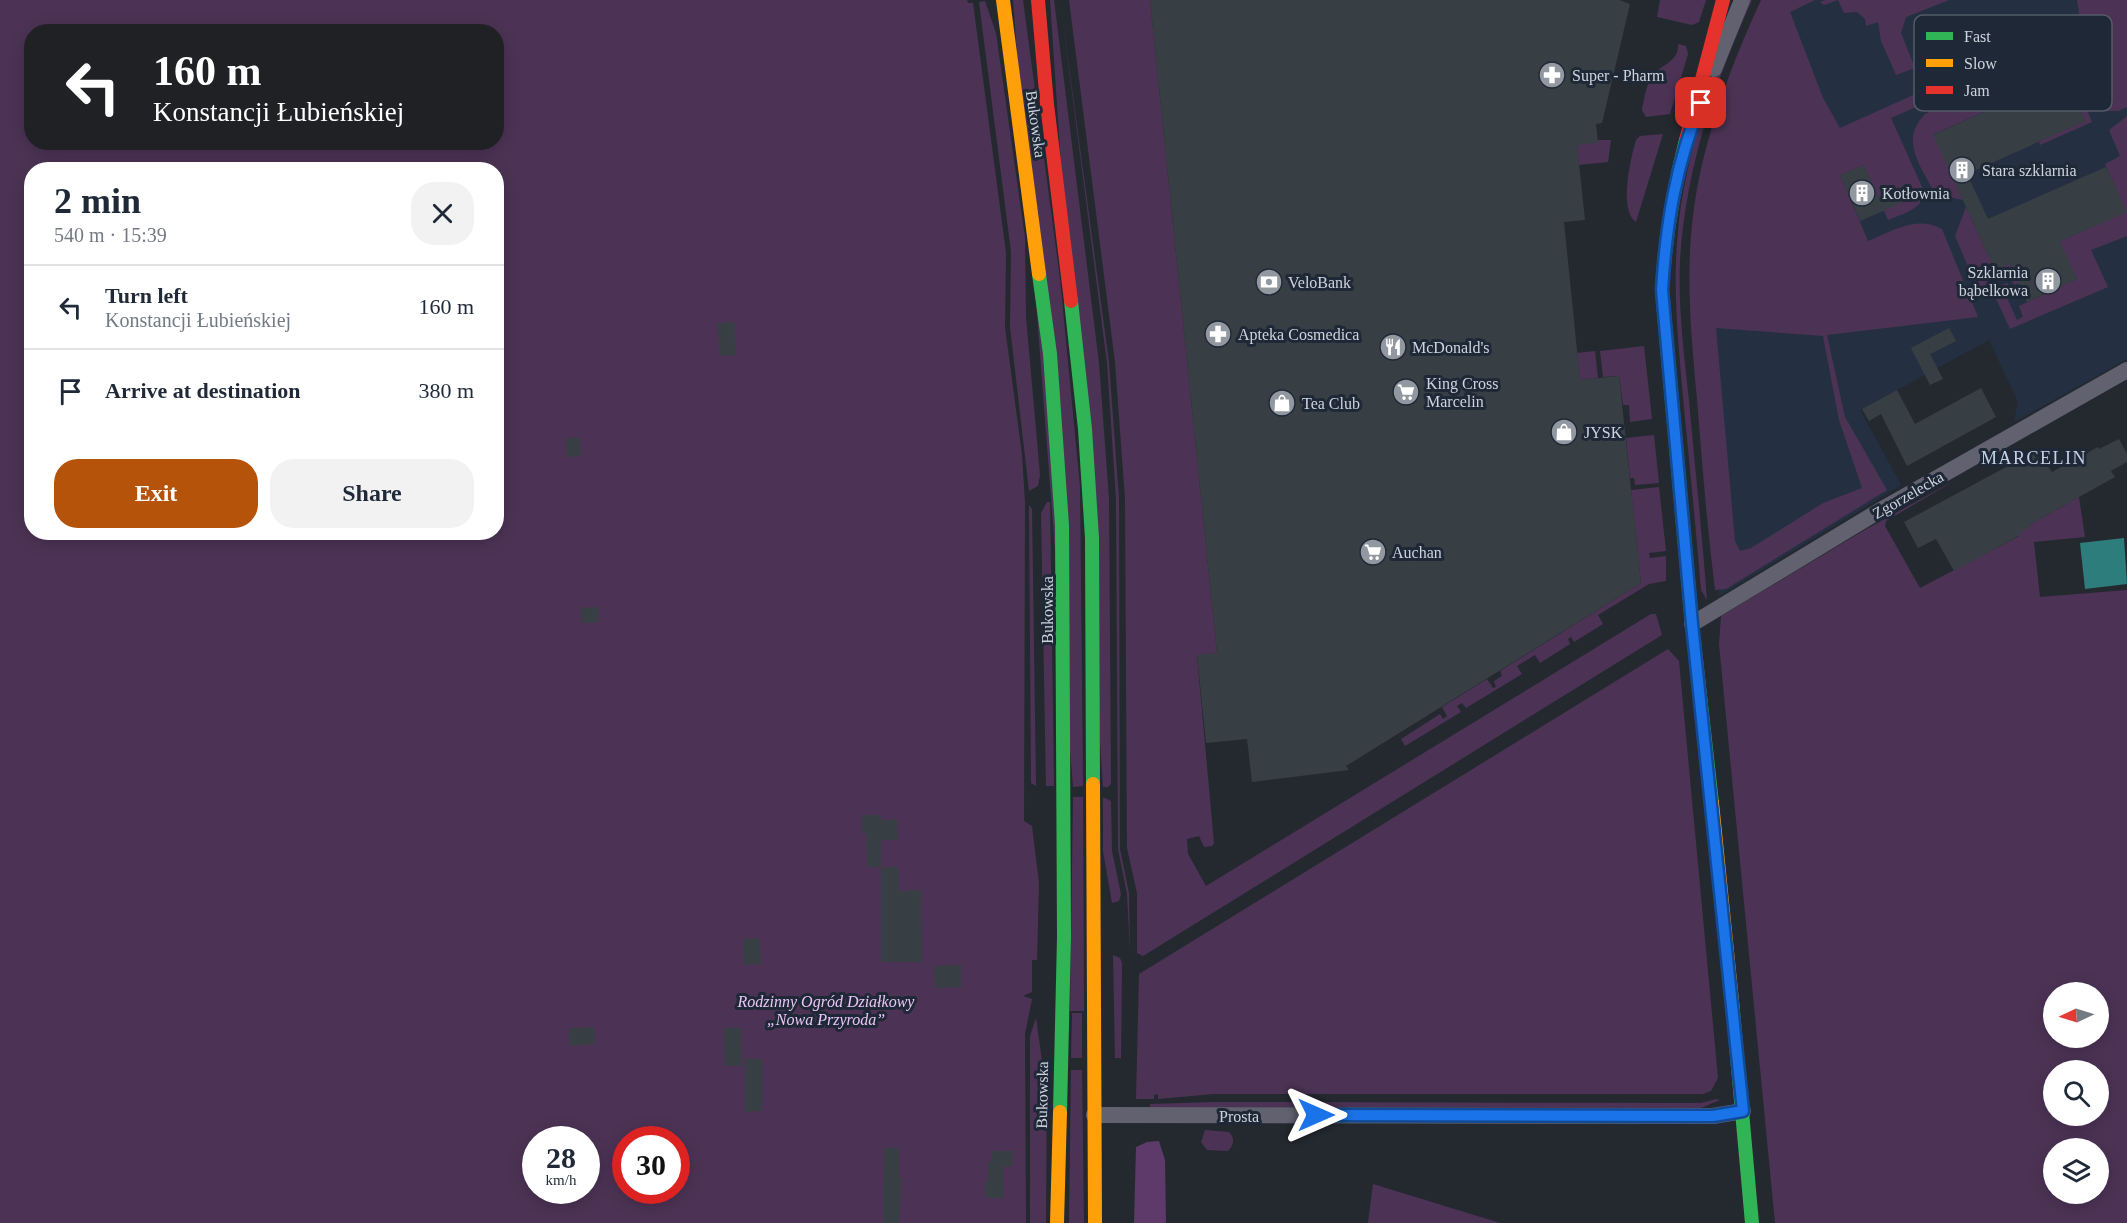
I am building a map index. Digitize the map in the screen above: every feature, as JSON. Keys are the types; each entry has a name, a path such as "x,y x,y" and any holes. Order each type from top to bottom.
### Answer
{"main road":[{"name":"Bukowska","path":"1003,0 1050,354 1062,525 1064,937 1057,1223"},
{"name":"Bukowska","path":"1038,0 1047,101 1083,393 1089,473 1092,538 1095,1223"},
{"path":"1723,0 1671,199 1665,237 1662,290 1692,624 1743,1111 1752,1223"}],"street":[{"path":"1692,123 1742,0"},
{"name":"Zgorzelecka","path":"1692,624 1879,511 2127,370"},
{"name":"Prosta","path":"1094,1115 1713,1116 1743,1111"}],"shaded area":[{"path":"1763,0 2127,0 2127,359 2014,422 2018,402 1989,340 1860,410 1901,485 1719,596 1693,327"},
{"path":"2124,538 2127,584 2085,589 2080,543"},
{"path":"1159,1141 1165,1160 1166,1223 1134,1223 1136,1147 1147,1142"}],"green space":[{"name":"Rodzinny Ogród Działkowy „Nowa Przyroda”","path":"0,0 967,0 968,3 973,3 1006,253 1005,327 1022,455 1025,503 1024,821 1032,826 1039,883 1037,960 1032,960 1032,992 1023,996 1032,999 1025,1034 1026,1223 0,1223"},
{"path":"1013,0 1023,0 1060,279 1080,487 1083,786 1073,787"},
{"path":"1050,0 1054,0 1099,363 1109,499 1111,784 1108,787 1103,787"},
{"path":"1060,0 1109,362 1119,499 1120,849 1129,893 1130,951 1127,894 1118,849 1116,499 1107,363"},
{"path":"1069,0 1150,0 1217,653 1197,656 1214,843 1212,846 1204,847 1199,836 1187,839 1188,854 1206,886 1651,614 1656,614 1662,635 1143,956 1137,953 1137,893 1127,848 1125,499 1115,362"},
{"path":"1660,0 1706,0 1699,22 1692,25 1657,17"},
{"path":"1747,0 1752,0 1714,94 1695,160 1683,227 1680,261 1682,331 1707,600 1701,590 1684,408 1677,320 1676,253 1682,202 1694,142 1713,84"},
{"path":"1761,0 1815,0 1790,12 1823,98 1840,128 1914,95 1914,108 1891,118 1923,189 1923,196 1918,206 1888,220 1864,165 1840,175 1868,241 1914,224 1932,225 1942,229 1978,317 1827,335 1845,417 1887,490 1726,589 1715,590 1693,351 1690,256 1694,208 1704,155 1729,76","holes":["1716,328 1823,336 1839,420 1862,488 1823,503 1751,548 1740,551 1735,541"]},
{"path":"1838,0 1824,5 1820,2"},
{"path":"1838,0 1949,0 1906,17 1901,33 1914,68 1896,75 1881,41 1878,22 1866,26 1865,19 1857,12 1844,13"},
{"path":"2077,0 2127,0 2127,107 2119,111 2112,111 2112,15 2079,15"},
{"path":"985,1 996,33 1025,238 1026,317 1040,475 1038,486 1029,491 1010,327 1011,252 979,2"},
{"path":"1678,44 1686,46 1688,54 1670,114 1646,117 1642,110 1648,84 1656,72 1676,55"},
{"path":"1932,111 1986,111 1934,134 1963,200 1935,194 1919,164 1913,144 1914,134 1917,124 1925,114"},
{"path":"2081,111 2088,111 2092,122 2040,145 2039,141 2085,121"},
{"path":"2127,116 2127,236 2091,250 2108,287 2010,329 1991,288 2008,283 2009,288 2004,291 2017,320 2023,317 2019,306 2077,279 2068,261 2014,285 2010,276 1978,290 1955,236 1966,207 1995,270 2126,212 2105,164 2120,156 2109,130"},
{"path":"1663,134 1636,222 1628,207 1627,183 1636,140 1640,136"},
{"path":"1598,140 1611,140 1608,162 1579,165 1577,145"},
{"path":"1644,346 1652,419 1630,422 1629,405 1623,405 1619,376 1603,377 1600,351"},
{"path":"1595,351 1598,378 1580,380 1577,353"},
{"path":"1654,435 1659,483 1635,485 1634,478 1630,478 1626,438"},
{"path":"1959,478 1886,521 1885,526 1920,588 2019,536 2019,533 2029,525 2079,497 2085,537 2034,542 2040,597 2127,590 2127,1223 1775,1223 1719,644 1721,616 1863,531"},
{"path":"1659,487 1666,551 1649,553 1650,558 1666,556 1666,581 1649,584 1598,615 1603,624 1574,642 1571,637 1568,639 1570,644 1540,663 1535,655 1517,666 1522,674 1466,708 1462,703 1457,706 1461,712 1405,746 1401,739 1440,714 1443,719 1447,716 1442,707 1487,679 1493,688 1496,687 1494,681 1502,676 1500,671 1641,583 1631,490"},
{"path":"1047,502 1050,502 1054,786 1046,786 1041,513"},
{"path":"1029,505 1032,509 1036,786 1031,783"},
{"path":"1668,649 1679,661 1718,1078 1711,1091 1703,1094 1214,1094 1158,1099 1158,1094 1154,1095 1154,1099 1136,1099 1139,974"},
{"path":"1073,797 1083,797 1084,1011 1070,1011"},
{"path":"1103,797 1111,801 1112,851 1121,894 1119,901 1112,903 1103,851"},
{"path":"1113,955 1120,958 1122,963 1121,1058 1115,1058"},
{"path":"1072,1013 1082,1013 1082,1058 1071,1058"},
{"path":"1036,1018 1043,1068 1047,1069 1046,1223 1030,1223 1030,1036"},
{"path":"1071,1070 1082,1070 1084,1223 1069,1223"},
{"path":"1720,1100 1701,1108 1150,1107 1150,1104 1214,1102 1701,1103"},
{"path":"1205,1130 1229,1132 1233,1139 1230,1149 1228,1151 1207,1150 1201,1142"},
{"path":"1373,1184 1500,1223 1368,1223"}],"building":[{"name":"King Cross Marcelin","path":"1150,0 1619,0 1630,4 1602,123 1596,124 1598,143 1577,145 1585,220 1564,222 1580,380 1619,376 1641,583 1346,766 1349,770 1252,782 1247,739 1206,743 1197,655 1217,653"},
{"name":"Stara szklarnia","path":"1987,111 2081,111 2085,121 1967,174 1988,219 2106,167 2127,212 2060,241 2077,279 2027,302 2010,264 1995,270 1933,135"},
{"name":"Kotłownia","path":"1864,165 1878,197 1909,183 1915,197 1860,221 1840,175"},
{"path":"734,322 736,355 720,356 717,323"},
{"path":"1949,328 1956,341 1930,354 1943,379 1930,385 1911,348"},
{"path":"1981,388 1996,417 1907,466 1881,414 1869,421 1862,409 1897,390 1915,424"},
{"path":"579,437 581,456 567,457 566,438"},
{"path":"2119,439 2127,454 2127,462 2111,471 2115,477 2029,525 2030,527 2019,533 2020,535 1954,571 1936,539 1918,548 1904,522 2036,451 2052,472 2098,447 2099,449"},
{"path":"598,607 599,622 582,623 581,608"},
{"path":"862,815 881,815 881,820 897,819 898,840 881,840 881,867 867,867 866,833 862,833"},
{"path":"881,867 898,867 898,891 921,890 922,962 881,962"},
{"path":"760,938 761,964 744,965 743,939"},
{"path":"961,965 961,987 935,988 934,966"},
{"path":"594,1027 595,1044 569,1046 569,1028"},
{"path":"724,1028 741,1028 742,1066 725,1066"},
{"path":"745,1059 762,1059 762,1111 745,1112"},
{"path":"884,1148 899,1148 899,1177 902,1177 899,1223 883,1223"},
{"path":"992,1151 1013,1151 1012,1167 1003,1167 1004,1198 985,1198 985,1181 988,1181 988,1162 992,1162"}],"traffic: fast":[{"path":"1686,140 1670,214 1662,290 1692,624 1712,803"},
{"path":"1039,274 1050,354 1062,525 1064,937 1060,1112"},
{"path":"1071,301 1085,429 1092,538 1093,784"},
{"path":"1733,1011 1752,1223"}],"traffic: slow":[{"path":"1003,0 1039,274"},
{"path":"1093,784 1095,1223"},
{"path":"1712,803 1733,1011"},
{"path":"1057,1223 1060,1112"}],"traffic: jam":[{"path":"1038,0 1047,104 1071,301"},
{"path":"1686,140 1723,0"}],"place":[{"name":"Super - Pharm","path":"1552,75"},
{"name":"Stara szklarnia","path":"1962,170"},
{"name":"Kotłownia","path":"1862,193"},
{"name":"Szklarnia bąbelkowa","path":"2048,281"},
{"name":"VeloBank","path":"1269,282"},
{"name":"Apteka Cosmedica","path":"1218,334"},
{"name":"McDonald's","path":"1393,347"},
{"name":"King Cross Marcelin","path":"1406,392"},
{"name":"Tea Club","path":"1282,403"},
{"name":"JYSK","path":"1564,432"},
{"name":"Auchan","path":"1373,552"}],"district":[{"name":"MARCELIN","path":"2034,458"}],"route":[{"path":"1316,1115 1713,1116 1743,1111 1722,890 1692,624 1662,290 1665,237 1671,199 1692,123 1701,103"}]}
